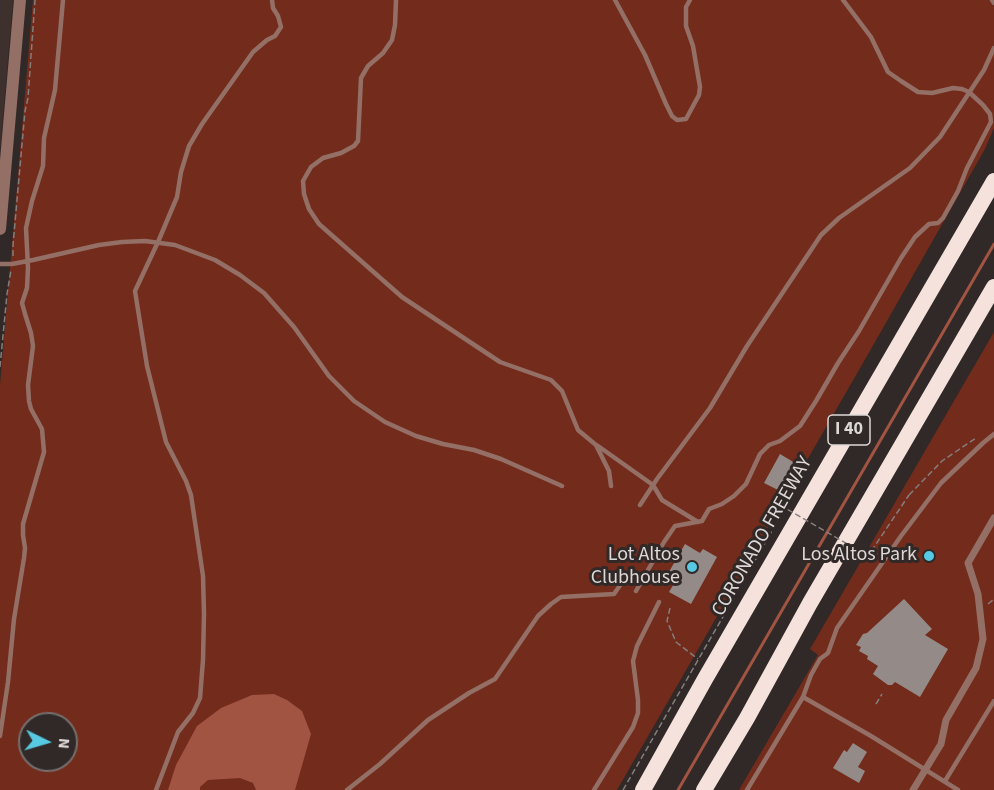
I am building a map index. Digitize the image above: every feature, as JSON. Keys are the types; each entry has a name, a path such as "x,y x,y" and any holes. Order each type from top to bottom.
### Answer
{"highway":[{"name":"CORONADO FREEWAY","path":"643,790 994,181"},
{"name":"I 40","path":"704,790 994,287"},
{"path":"636,790 705,679"},
{"path":"712,790 747,718"}],"street":[{"path":"0,228 20,0"},
{"path":"913,790 941,744 946,720 976,668 983,639 978,594 968,563 994,518"}],"lane":[{"path":"0,736 24,558 23,524 44,452 42,429 31,409 29,400 28,385 33,346 22,303 27,288 26,228 43,166 44,138 55,90 63,0"},
{"path":"156,790 178,732 193,713 200,698 203,660 203,576 192,495 166,442 147,366 135,291 177,196 189,146 253,51 275,36 281,27 272,0"},
{"path":"396,0 392,39 383,53 368,66 361,78 358,141 354,146 341,153 323,158 311,167 303,181 309,209 319,224 402,297 500,362 551,380 562,391 578,430 652,485 662,500 698,522"},
{"path":"615,0 645,55 672,116 677,120 686,119 699,95 700,87 693,46 686,26 686,7 690,0"},
{"path":"636,591 675,526 702,521 708,509 734,496 746,484 760,454 769,445 780,441 800,426 915,237 929,224 938,223 943,218 991,122 990,114 969,92 953,88 932,93 918,92 888,72 872,37 843,0"},
{"path":"640,505 652,485 710,408 747,346 821,235 839,218 910,168 940,137 984,70 994,48"},
{"path":"0,264 28,261 110,243 146,241 175,245 215,260 264,293 294,327 329,376 354,401 385,422 416,436 501,459 562,486"},
{"path":"747,790 803,697 820,659 828,653 837,628 940,483 994,434"},
{"path":"596,445 609,471 611,486"},
{"path":"347,790 380,764 428,720 495,679 538,616 551,604 561,597 614,594 621,584"},
{"path":"594,790 633,727 638,713 633,661 637,646 659,602"},
{"path":"803,697 872,736 958,790"},
{"path":"945,781 994,700"}],"path":[{"path":"13,257 35,0"},
{"path":"0,367 7,294 12,269"},
{"path":"623,790 785,508 868,556 909,495 942,461 978,437 983,443"},
{"path":"670,608 668,621 676,642 698,660"},
{"path":"876,704 882,694"}],"shaded area":[{"path":"0,0 13,0 0,150"},
{"path":"33,0 994,0 994,128 985,149 617,790 0,790 0,385"},
{"name":"Los Altos Park","path":"994,332 994,790 739,790 818,655 810,649"},
{"path":"274,694 302,711 311,734 295,790 256,790 253,783 240,778 208,780 200,787 200,790 168,790 176,765 197,726 221,708 252,695"}],"building":[{"path":"780,454 795,463 780,491 764,483"},
{"name":"Lot Altos Clubhouse","path":"685,544 700,553 703,549 717,557 691,604 669,592 675,582 666,577"},
{"path":"904,599 932,629 925,635 948,649 920,697 895,682 888,685 873,674 878,666 867,659 868,656 859,651 861,647 856,645 863,634 867,633"},
{"path":"853,743 867,752 858,767 865,771 859,783 833,768 844,750 847,752"}],"waterway":[{"path":"678,790 994,244"}],"place":[{"name":"Los Altos Park","path":"929,556"},
{"name":"Lot Altos Clubhouse","path":"692,567"}]}
